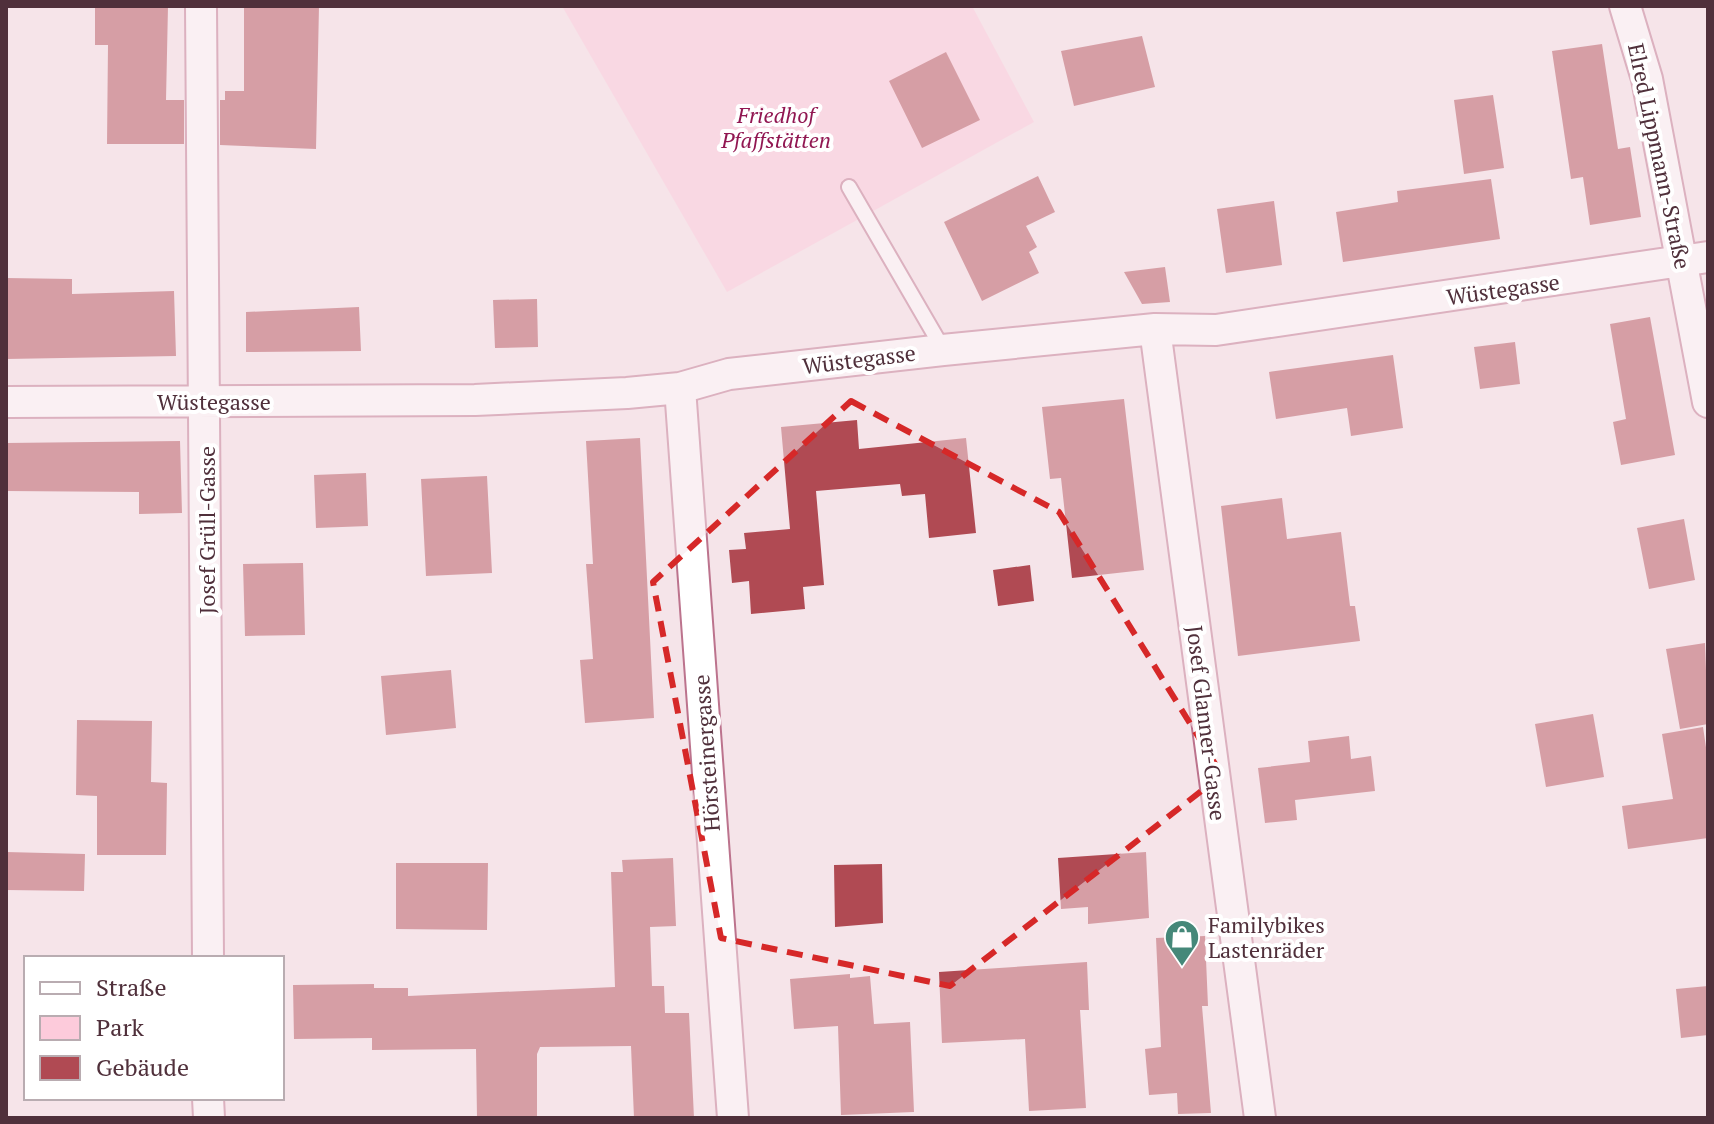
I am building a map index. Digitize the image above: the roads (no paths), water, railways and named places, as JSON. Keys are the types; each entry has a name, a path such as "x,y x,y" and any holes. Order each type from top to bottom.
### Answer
{"street":[{"name":"Josef Grüll-Gasse","path":"201,6 208,956"},
{"name":"Elred Lippmann-Straße","path":"1625,6 1695,258 1708,402"},
{"name":"Wüstegasse","path":"6,402 475,400 680,388 729,374 943,350 1155,329 1216,330 1611,274 1695,258"},
{"name":"Josef Glanner-Gasse","path":"1155,329 1260,1118"},
{"name":"Hörsteinergasse","path":"680,388 733,1118"}],"lane":[{"path":"849,187 943,350"}],"place":[{"name":"Familybikes Lastenräder","path":"1182,968"}],"park label":[{"name":"Friedhof Pfaffstätten","path":"776,126"}]}
